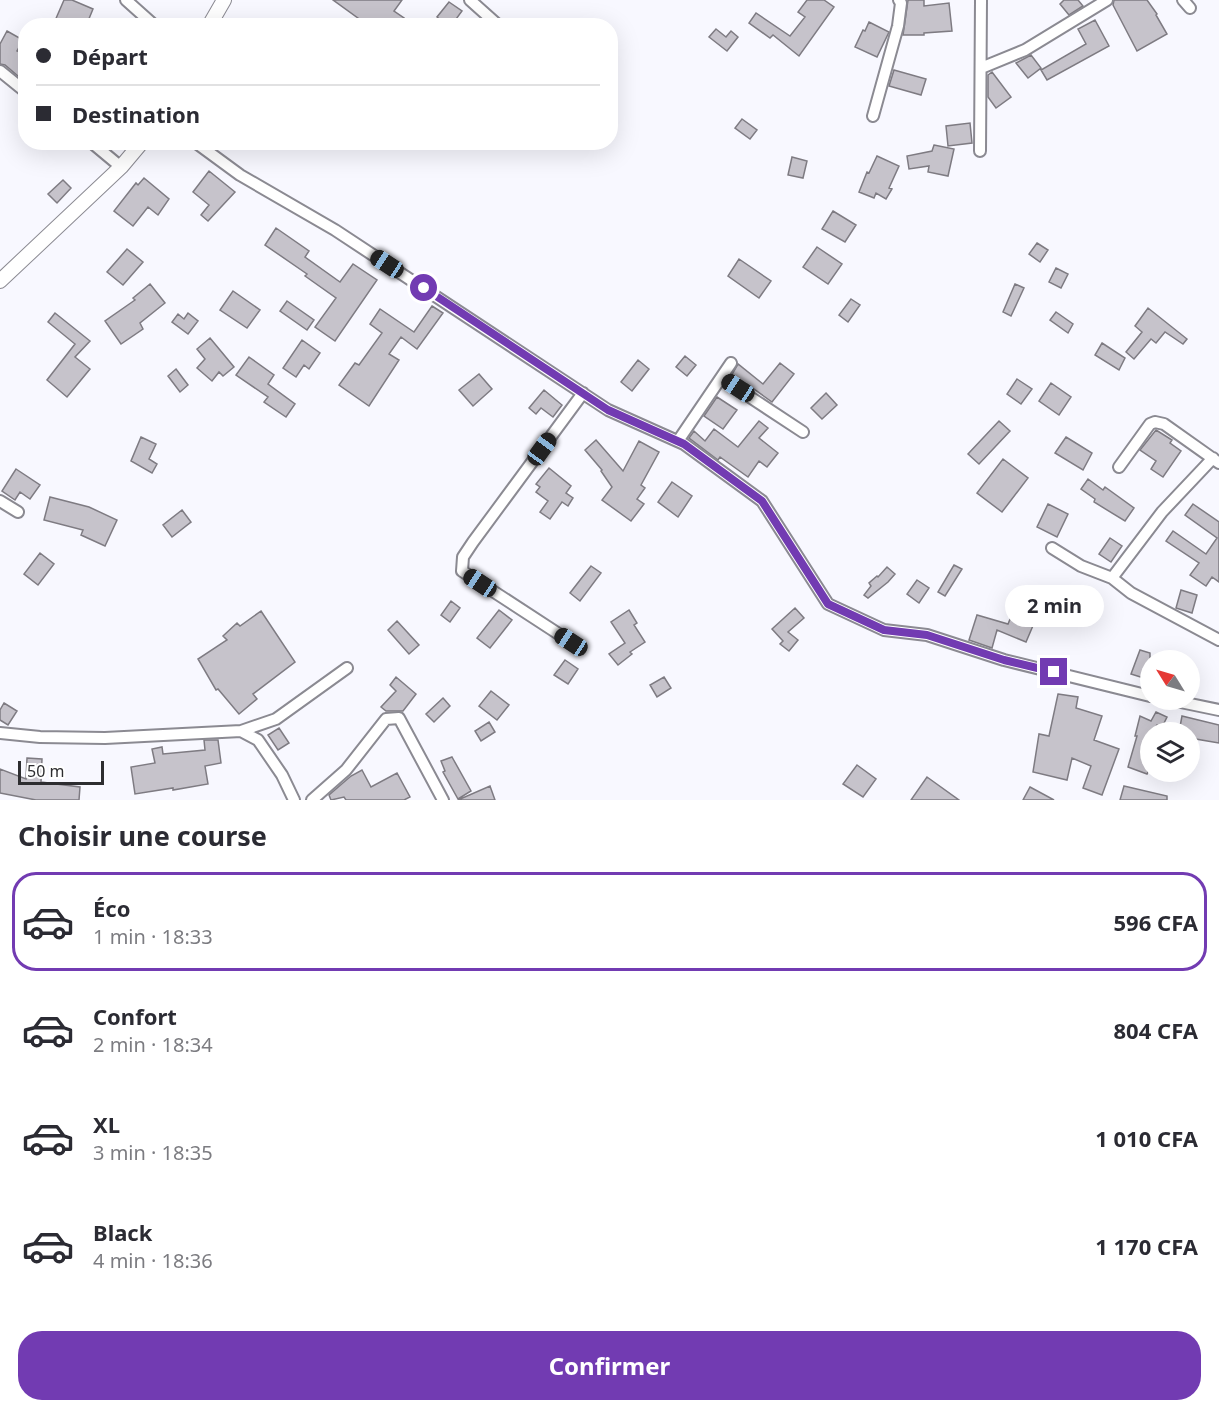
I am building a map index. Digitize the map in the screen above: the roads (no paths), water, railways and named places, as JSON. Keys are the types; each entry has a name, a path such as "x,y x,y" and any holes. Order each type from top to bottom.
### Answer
{"street":[{"path":"126,0 146,18"},
{"path":"213,18 224,0"},
{"path":"470,0 490,18"},
{"path":"873,116 898,26 901,3 899,0"},
{"path":"980,151 981,0"},
{"path":"981,68 1025,50 1107,0"},
{"path":"0,71 18,86"},
{"path":"101,150 121,167"},
{"path":"1,279 121,167 135,150"},
{"path":"206,150 240,175 335,230 608,410 678,441 762,501 828,604 884,630 927,635 1004,660 1140,694"},
{"path":"678,441 731,363"},
{"path":"721,378 803,432"},
{"path":"571,642 462,571 463,558 468,550 583,393"},
{"path":"1112,578 1162,512 1216,461 1164,424 1155,422 1150,424 1119,467"},
{"path":"0,501 18,512"},
{"path":"1052,548 1081,566 1112,578 1131,593 1219,640"},
{"path":"0,733 40,737 105,738 241,731 276,719 347,668"},
{"path":"1200,706 1219,710"},
{"path":"312,800 346,770 386,719 399,718 443,800"},
{"path":"241,731 258,740 282,775 294,800"}]}
